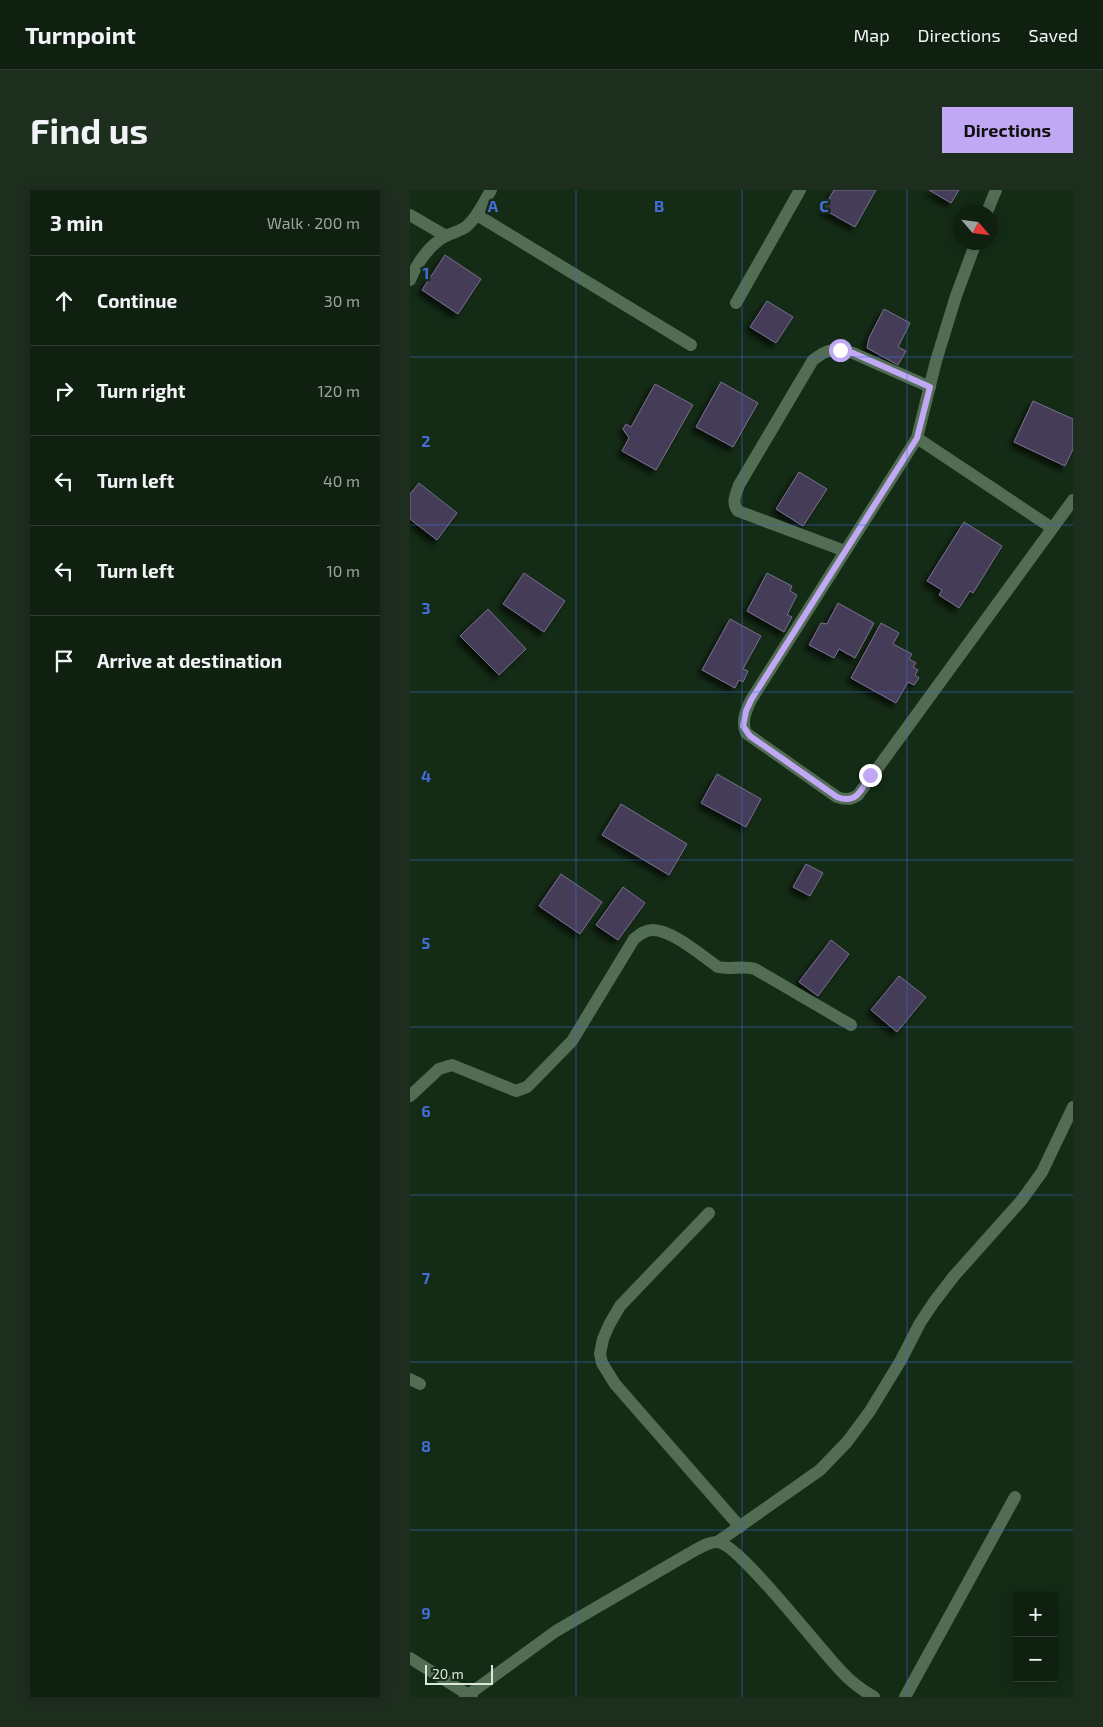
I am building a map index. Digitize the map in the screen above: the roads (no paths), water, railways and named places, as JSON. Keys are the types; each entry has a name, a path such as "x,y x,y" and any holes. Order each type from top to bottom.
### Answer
{"street":[{"path":"410,280 422,257 446,236 460,231 477,215 491,190"},
{"path":"736,303 800,190"},
{"path":"990,205 996,190"},
{"path":"410,215 446,236"},
{"path":"477,215 692,345"},
{"path":"973,250 956,296 917,438 751,700 746,711 743,726 750,736 837,797 853,799 858,795 1073,500"},
{"path":"845,551 738,511 734,506 734,501 739,485 813,360 826,350 840,350 853,353 930,387"},
{"path":"917,438 1052,528"},
{"path":"410,1096 439,1069 452,1065 516,1091 528,1087 572,1041 634,939 650,929 676,938 718,967 742,966 756,969 852,1025"},
{"path":"719,1542 820,1470 847,1442 870,1411 934,1302 954,1276 1021,1201 1042,1172 1073,1107"},
{"path":"710,1213 620,1306 609,1326 600,1354 602,1363 616,1384 740,1527"},
{"path":"905,1697 1016,1497"},
{"path":"410,1658 468,1696 556,1631 690,1553 712,1542 719,1542 732,1550 773,1591 840,1670 868,1695"}]}
